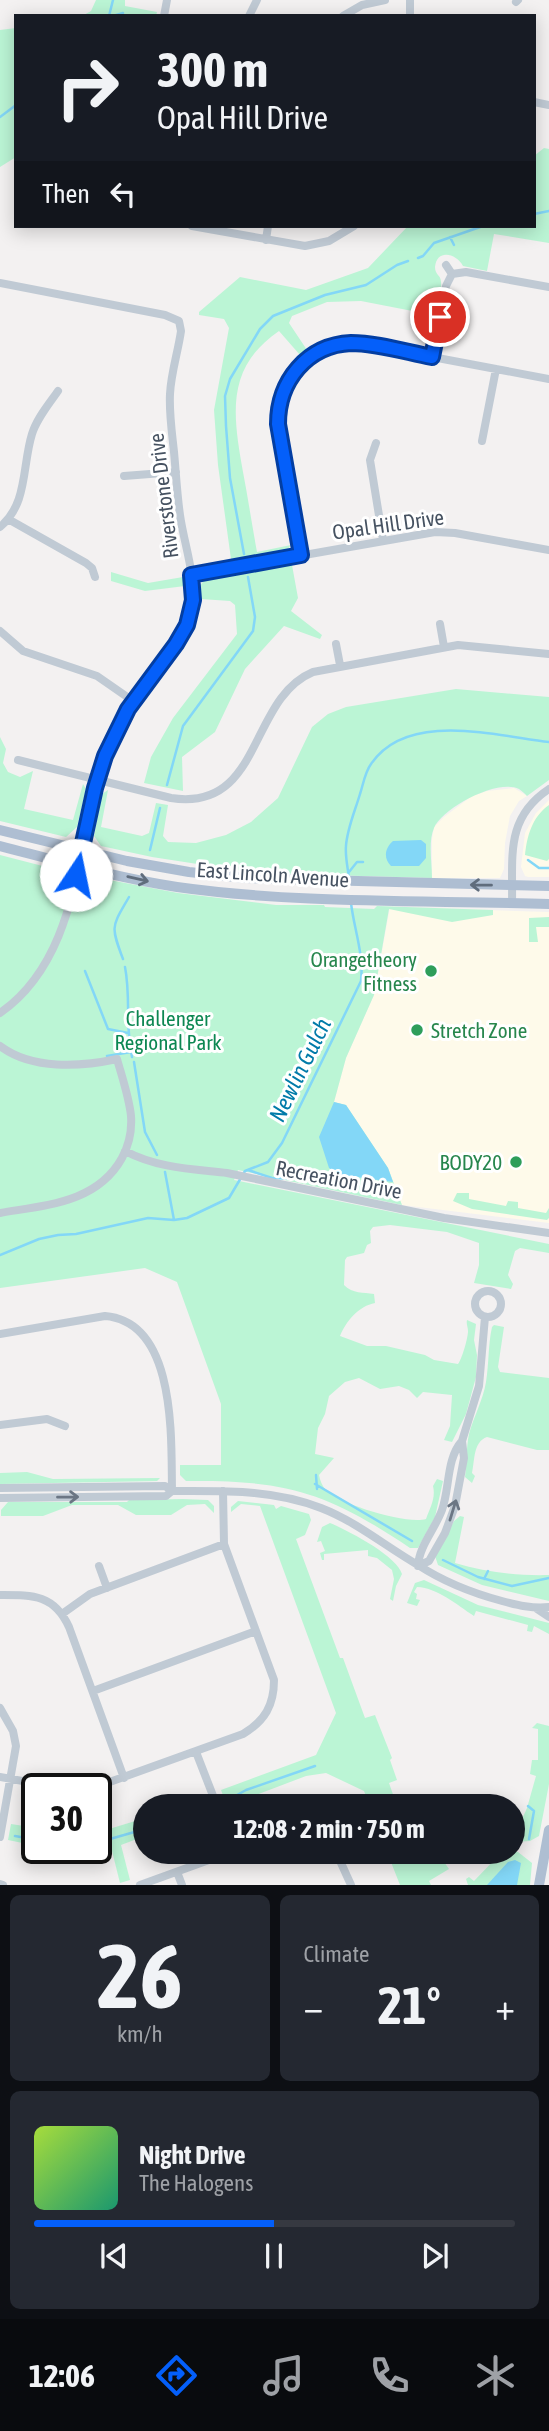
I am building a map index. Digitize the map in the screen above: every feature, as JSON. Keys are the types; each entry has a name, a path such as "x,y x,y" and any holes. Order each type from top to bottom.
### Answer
{"main road":[{"name":"East Lincoln Avenue","path":"0,830 189,872 244,878 549,886"},
{"name":"East Lincoln Avenue","path":"0,846 177,887 324,899 549,904"},
{"path":"539,1885 549,1830"}],"street":[{"path":"346,14 362,5 385,0"},
{"path":"203,228 292,245 312,246 333,239 351,228"},
{"path":"266,240 268,228"},
{"path":"446,265 452,274"},
{"path":"452,274 467,272 549,287"},
{"path":"432,357 446,286 452,274"},
{"name":"Riverstone Drive","path":"0,283 165,315 179,321 181,331 170,401 180,514 193,600 187,625 176,644 133,701 109,745 78,865"},
{"path":"301,555 278,424 279,404 290,376 312,355 333,346 365,344 549,379"},
{"path":"482,441 496,369"},
{"path":"0,527 8,519 20,497 32,434 58,391"},
{"path":"376,443 370,460 383,540"},
{"path":"124,476 176,472"},
{"path":"8,519 86,563 92,568 95,577"},
{"name":"Opal Hill Drive","path":"191,575 435,531 549,550"},
{"path":"440,624 444,648"},
{"path":"0,631 28,654 97,676 133,701"},
{"path":"336,644 340,665"},
{"path":"18,760 176,799 196,798 218,790 234,779 242,770 274,706 285,690 308,674 340,665 469,645 549,654"},
{"path":"512,902 513,845 517,828 532,803 549,789"},
{"path":"0,1013 26,990 52,951 69,903 78,865"},
{"path":"0,1046 22,1059 42,1063 93,1063 117,1059 131,1118 125,1152 110,1174 83,1195 61,1202 0,1213"},
{"name":"Recreation Drive","path":"125,1152 151,1162 192,1171 226,1173 433,1216 549,1233"},
{"path":"0,1334 105,1316 121,1319 136,1327 150,1344 168,1401 171,1416 172,1490 166,1496 0,1498"},
{"path":"418,1566 419,1554 443,1507 454,1450 462,1441 480,1387 485,1317"},
{"path":"0,1425 47,1419 65,1426"},
{"path":"0,1488 165,1486 172,1490 271,1494 323,1508 362,1528 418,1566 472,1592 537,1609 549,1616"},
{"path":"112,1782 250,1730 264,1718 270,1708 274,1679 225,1544 223,1491"},
{"path":"62,1614 85,1597 225,1544"},
{"path":"99,1566 107,1588"},
{"path":"0,1595 38,1597 62,1614 124,1778"},
{"path":"537,1609 549,1606"},
{"path":"93,1691 256,1631"},
{"path":"0,1708 16,1741 0,1837"},
{"path":"270,1708 281,1712"},
{"path":"196,1752 212,1794"},
{"path":"0,1777 21,1781"},
{"path":"140,1885 199,1864"},
{"path":"341,1864 351,1885"},
{"path":"177,1872 182,1885"}],"shaded area":[{"path":"514,788 527,796 519,801 510,816 504,869 500,878 432,878 434,827 472,796 487,791"},
{"path":"549,800 549,877 528,877 521,867 525,833 536,813"},
{"path":"390,907 549,912 549,1223 402,1205 388,1168 334,1102 346,1058 374,995"}],"green space":[{"path":"96,0 125,0 125,6 157,12 86,14 91,11"},
{"path":"14,28 14,158 0,167 0,30"},
{"path":"544,148 549,149 549,243 494,234 487,271 463,266 452,256 439,257 435,267 441,280 441,290 433,315 361,301 327,302 292,316 289,323 307,350 300,355 279,331 262,345 249,361 241,377 236,412 239,451 257,552 291,545 287,550 231,559 218,465 214,410 229,328 224,319 199,315 199,312 240,277 306,290 368,268 406,228 536,228 536,154"},
{"path":"292,565 298,598 291,611 322,635 320,639 284,626 245,669 215,732 182,757 183,791 144,783 151,757 173,718 237,634 235,605 230,601 201,599 200,586 204,580"},
{"path":"111,572 148,583 183,577 185,586 145,591 111,581"},
{"path":"456,689 549,697 549,780 527,796 519,789 510,787 485,791 448,812 439,820 432,834 432,878 256,873 101,846 94,836 102,794 108,790 101,827 142,836 149,833 156,803 168,805 163,836 168,842 196,843 226,835 251,822 278,798 312,727 328,714 346,707"},
{"path":"0,737 6,749 3,763 8,772 20,777 33,771 24,809 73,820 83,784 86,789 77,827 66,837 0,821"},
{"path":"549,805 547,861 525,855 531,827 538,815"},
{"name":"Challenger Regional Park","path":"0,855 62,871 178,893 276,905 493,910 493,915 452,922 389,909 374,995 346,1058 334,1102 346,1105 388,1168 402,1205 238,1170 234,1180 549,1244 549,1253 520,1248 515,1251 508,1275 513,1284 511,1289 474,1283 479,1265 479,1243 447,1232 390,1225 373,1227 370,1231 371,1243 367,1245 364,1253 347,1257 345,1260 344,1285 355,1291 374,1294 375,1303 354,1315 340,1336 367,1346 386,1346 458,1364 467,1338 467,1320 476,1324 476,1377 466,1414 452,1442 444,1440 450,1426 452,1395 423,1392 417,1398 409,1390 399,1386 380,1389 359,1378 345,1382 329,1396 318,1428 315,1454 334,1458 319,1475 323,1487 333,1496 358,1507 404,1519 426,1519 433,1499 433,1486 437,1479 443,1481 435,1517 418,1548 410,1548 354,1514 305,1493 252,1483 186,1481 180,1475 180,1465 221,1465 221,1404 177,1282 145,1268 0,1288"},
{"path":"549,917 549,927 536,927 538,942 529,942 529,918"},
{"path":"457,1193 469,1193 469,1199 506,1206 508,1201 518,1202 518,1208 546,1213 549,1208 549,1218 547,1220 472,1209 453,1201"},
{"path":"494,1325 504,1327 498,1367 500,1372 549,1378 549,1450 537,1450 487,1437 482,1439 474,1457 472,1473 475,1476 472,1483 465,1477 468,1439 485,1389"},
{"path":"27,1472 53,1479 160,1478 157,1481 0,1484 0,1473"},
{"path":"208,1500 214,1506 214,1513 205,1504 187,1505 171,1515 136,1515 118,1505 72,1505 43,1516 1,1516 1,1510 8,1502"},
{"path":"238,1501 274,1505 276,1509 281,1506 309,1514 311,1520 305,1535 296,1539 365,1718 375,1715 392,1758 390,1760 397,1780 389,1783 393,1794 365,1794 326,1773 306,1776 259,1794 222,1794 221,1790 316,1755 336,1713 260,1506 241,1504 231,1512 231,1507"},
{"path":"460,1516 464,1517 455,1563 502,1573 549,1575 549,1601 482,1585 438,1565 435,1556 454,1521"},
{"path":"330,1523 371,1545 398,1567 402,1574 393,1601 390,1599 394,1579 392,1570 377,1558 368,1556 368,1550 324,1554 322,1560 320,1553 325,1551 321,1541 317,1542 322,1527"},
{"path":"424,1580 478,1605 549,1623 549,1634 534,1626 532,1632 527,1631 528,1625 476,1611 474,1616 447,1598 425,1588 417,1587 414,1592 417,1594 416,1599 420,1600 417,1606 407,1603 415,1583"},
{"path":"537,1723 549,1726 549,1784 539,1836 525,1841 525,1812 536,1776 530,1774 532,1760 538,1760 538,1729 532,1728"},
{"path":"133,1822 133,1840 121,1845 130,1880 120,1883 112,1851 112,1828"},
{"path":"11,1824 21,1826 21,1843 8,1840"},
{"path":"525,1858 532,1863 530,1885 468,1885 466,1879 469,1877 474,1881 490,1864 525,1864"},
{"path":"392,1864 445,1864 449,1869 429,1881 431,1885 400,1885"}],"water":[{"path":"421,840 426,844 426,858 419,866 391,866 388,863 386,853 393,841"},
{"path":"334,1102 346,1105 388,1168 393,1182 341,1175 329,1168 319,1137"},
{"path":"506,1864 521,1864 517,1885 487,1885"}],"waterway":[{"path":"110,14 113,0"},
{"path":"0,117 14,106"},
{"path":"536,214 549,211"},
{"path":"418,258 434,243 477,228"},
{"path":"450,237 454,245"},
{"path":"244,554 230,478 225,396 230,379 260,329 273,316 325,295 366,285 408,261"},
{"path":"167,785 183,726 253,631 255,617 248,577"},
{"name":"Newlin Gulch","path":"349,879 346,850 350,827 367,771 387,747 407,737 454,730 549,742"},
{"path":"150,850 160,808"},
{"path":"528,860 539,868 549,868"},
{"path":"349,872 357,862 363,862"},
{"path":"123,959 115,926 129,897"},
{"name":"Newlin Gulch","path":"0,1255 39,1239 58,1235 76,1234 148,1218 187,1218 229,1198 245,1171 268,1162 282,1143 361,981 360,951 351,903"},
{"path":"125,967 132,1057"},
{"path":"85,971 108,1029 128,1033"},
{"path":"107,1056 131,1052"},
{"path":"134,1062 145,1132 157,1155"},
{"path":"248,1170 272,1178 306,1179"},
{"path":"165,1172 174,1220"},
{"path":"316,1475 317,1489"},
{"path":"315,1484 412,1541"},
{"path":"443,1560 478,1577 512,1586 549,1578"},
{"path":"484,1579 488,1571"},
{"path":"239,1794 315,1766"},
{"path":"528,1806 534,1811 529,1839"},
{"path":"112,1838 133,1832"},
{"path":"15,1836 21,1837"}],"place":[{"name":"Orangetheory Fitness","path":"431,971"},
{"name":"Stretch Zone","path":"417,1030"},
{"name":"BODY20","path":"516,1162"}],"route":[{"path":"76,875 95,788 105,756 128,709 187,625 193,600 191,575 301,555 278,424 279,404 290,376 312,355 346,344 365,344 432,357 440,317"}]}
